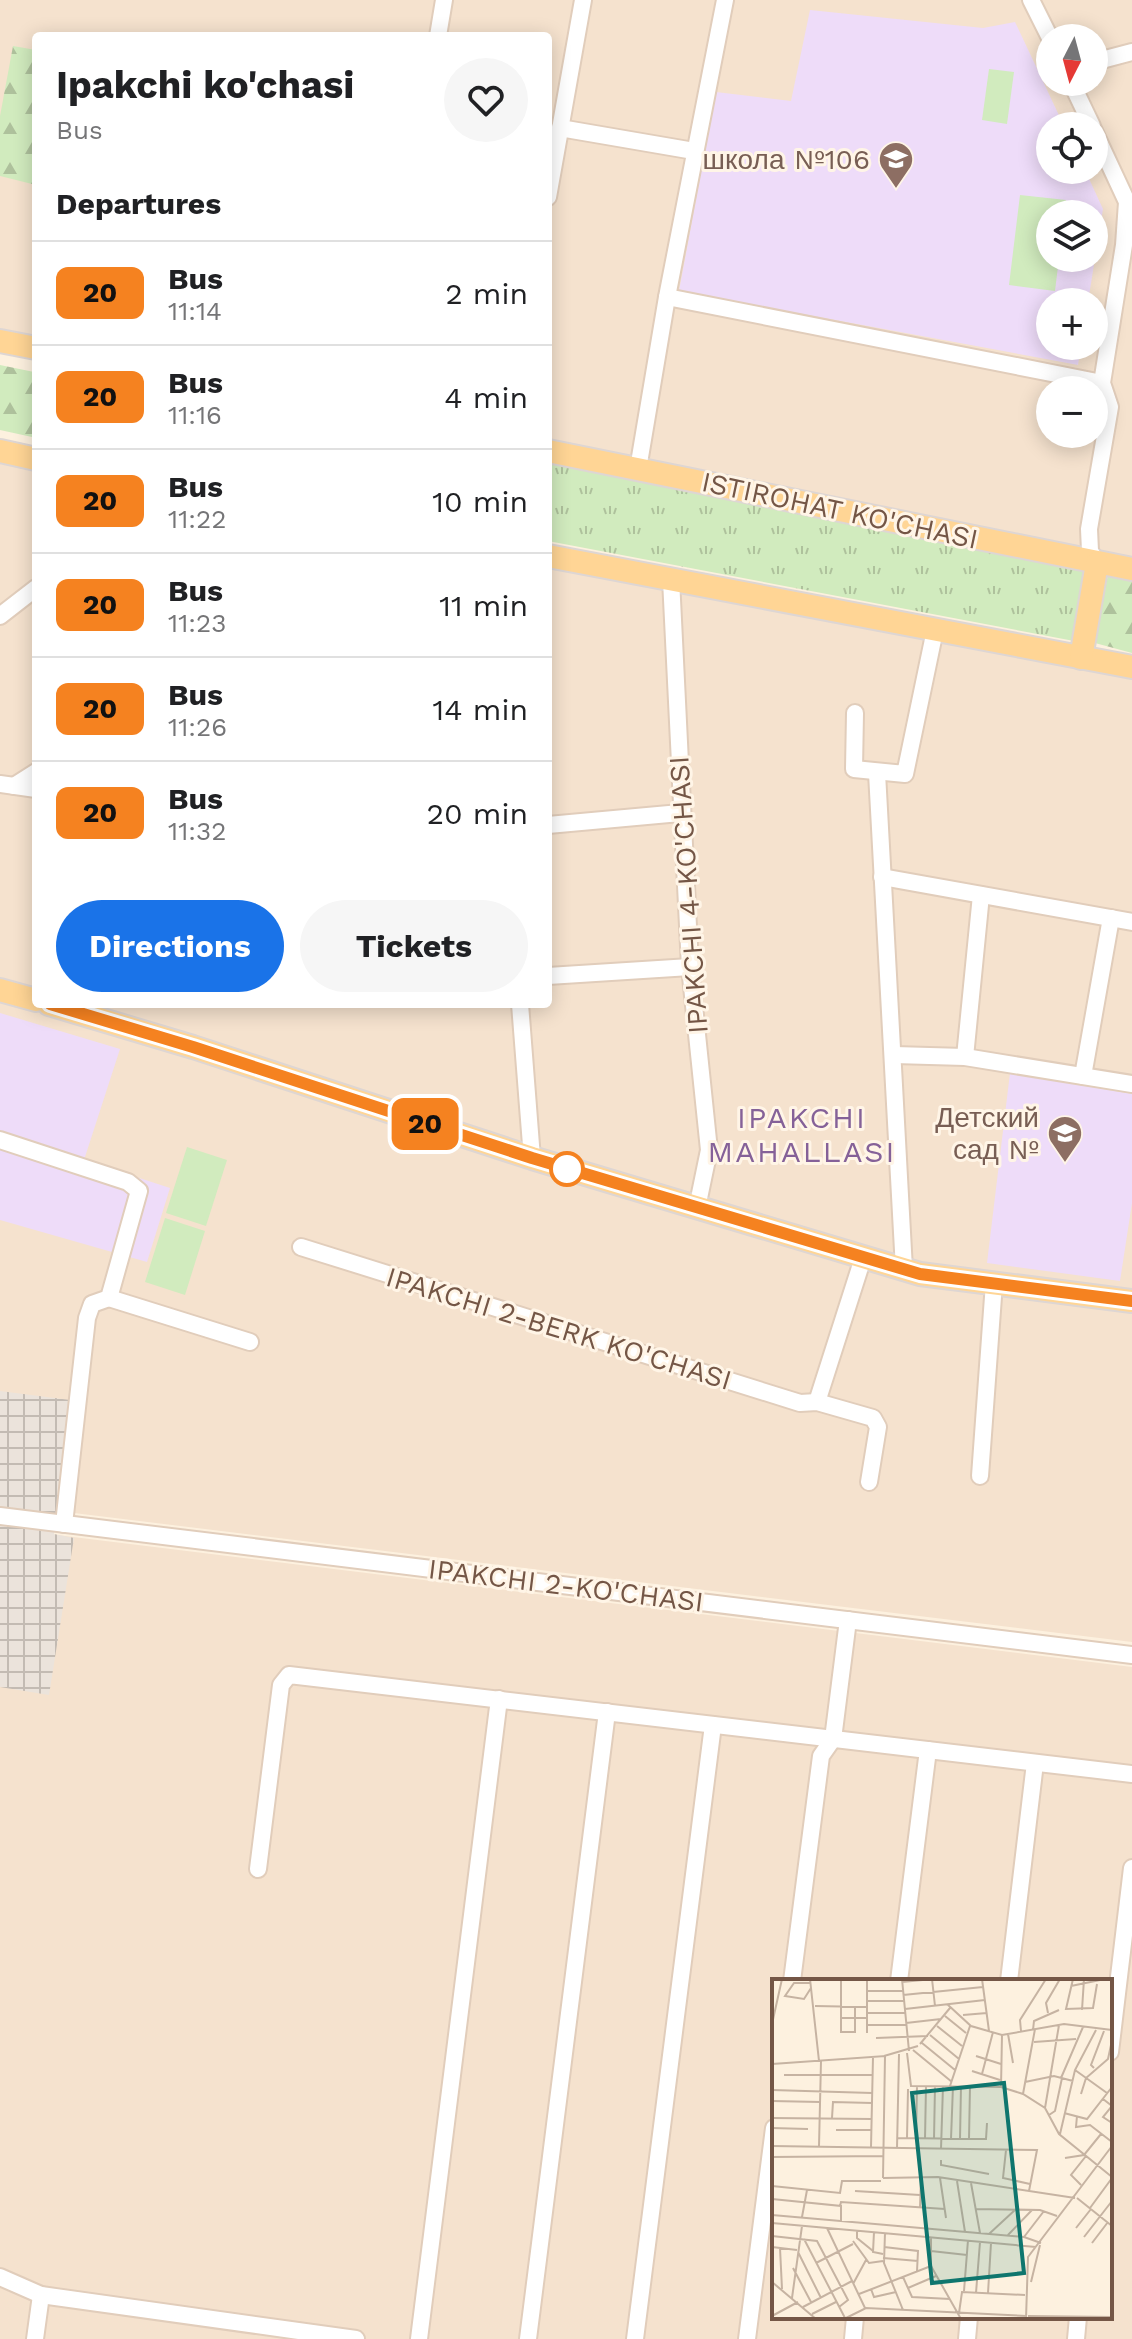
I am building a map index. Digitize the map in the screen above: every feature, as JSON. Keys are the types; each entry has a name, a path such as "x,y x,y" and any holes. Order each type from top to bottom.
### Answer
{"main road":[{"path":"0,341 32,347"},
{"path":"0,451 32,458"},
{"name":"ISTIROHAT KO'CHASI","path":"552,452 1132,569"},
{"path":"552,557 1132,667"},
{"path":"1081,658 1097,563"},
{"path":"0,990 32,999"},
{"path":"62,1008 193,1047 532,1158 863,1258 904,1269 994,1283 1132,1297"}],"street":[{"path":"439,32 444,0"},
{"path":"552,164 557,123 583,0"},
{"path":"638,469 694,151 725,0"},
{"path":"1031,0 1043,24"},
{"path":"1108,58 1132,52"},
{"path":"557,123 694,151"},
{"path":"1103,376 1130,202 1108,159"},
{"path":"667,297 1067,376"},
{"path":"1097,563 1089,541 1104,448"},
{"name":"IPAKCHI 4-KO'CHASI","path":"671,579 680,813 690,967 709,1150 697,1208"},
{"path":"0,616 32,591"},
{"path":"855,713 854,769 905,774 935,630"},
{"path":"877,773 904,1269"},
{"path":"7,785 32,774"},
{"path":"7,785 32,788"},
{"path":"552,825 680,813"},
{"path":"882,877 1132,922"},
{"path":"965,1057 981,895"},
{"path":"1083,1076 1111,918"},
{"path":"552,976 690,967"},
{"path":"520,1008 532,1158"},
{"path":"894,1055 965,1057 1132,1084"},
{"path":"0,1140 136,1185 140,1197 109,1298"},
{"name":"IPAKCHI 2-BERK KO'CHASI","path":"301,1247 800,1403 817,1402 878,1422 869,1482"},
{"path":"817,1402 863,1258"},
{"path":"980,1476 994,1283"},
{"path":"64,1524 87,1318 92,1304 109,1298 250,1342"},
{"name":"IPAKCHI 2-KO'CHASI","path":"0,1516 1132,1655"},
{"path":"792,1979 821,1756 833,1739 848,1620"},
{"path":"258,1869 284,1679 296,1675 1132,1774"},
{"path":"419,2339 499,1699"},
{"path":"528,2339 607,1712"},
{"path":"635,2339 713,1725"},
{"path":"899,1979 928,1750"},
{"path":"1009,1979 1035,1763"},
{"path":"1112,2035 1132,1868"},
{"path":"747,2339 772,2144"},
{"path":"0,2277 41,2295 261,2333 356,2339"},
{"path":"35,2339 41,2295"},
{"path":"853,2339 855,2319"},
{"path":"967,2339 969,2319"},
{"path":"1076,2339 1078,2319"}],"shaded area":[{"path":"0,0 1132,0 1132,569 552,452 552,32 32,32 32,347 0,341"},
{"name":"школа №106","path":"810,10 983,28 1015,22 1036,67 1036,96 1050,96 1057,112 1036,112 1036,184 1091,184 1099,200 1036,200 1036,272 1093,272 1090,288 1036,288 1036,357 679,291 716,92 791,101"},
{"name":"школа №106","path":"1051,360 1079,360 1078,365"},
{"path":"0,460 32,466 32,1008 552,1008 552,567 1132,679 1132,1642 0,1504"},
{"path":"0,1013 120,1049 84,1160 170,1188 147,1262 0,1220"},
{"name":"Детский сад №","path":"1010,1073 1132,1094 1132,1203 1120,1281 987,1263"},
{"path":"0,1391 70,1400 54,1534 74,1538 49,1695 0,1687"},
{"path":"0,1528 1132,1667 1132,2339 0,2339"}],"green space":[{"path":"13,46 32,49 32,184 0,176 0,116"},
{"path":"989,69 1014,72 1007,124 982,120"},
{"path":"1020,195 1066,200 1036,200 1036,272 1057,272 1055,288 1009,285"},
{"path":"0,365 32,372 32,437 0,430"},
{"path":"552,461 1085,571 1074,641 552,542"},
{"path":"1108,574 1132,579 1132,653 1095,643"},
{"path":"187,1147 227,1160 206,1226 166,1213"},
{"path":"165,1218 205,1231 185,1295 145,1282"}],"bus line":[{"name":"20","path":"63,1008 193,1047 448,1132 920,1274 1132,1301"}],"place":[{"name":"школа №106","path":"896,190"},
{"name":"Детский сад №","path":"1065,1164"}],"district":[{"name":"IPAKCHI MAHALLASI","path":"802,1135"}]}
